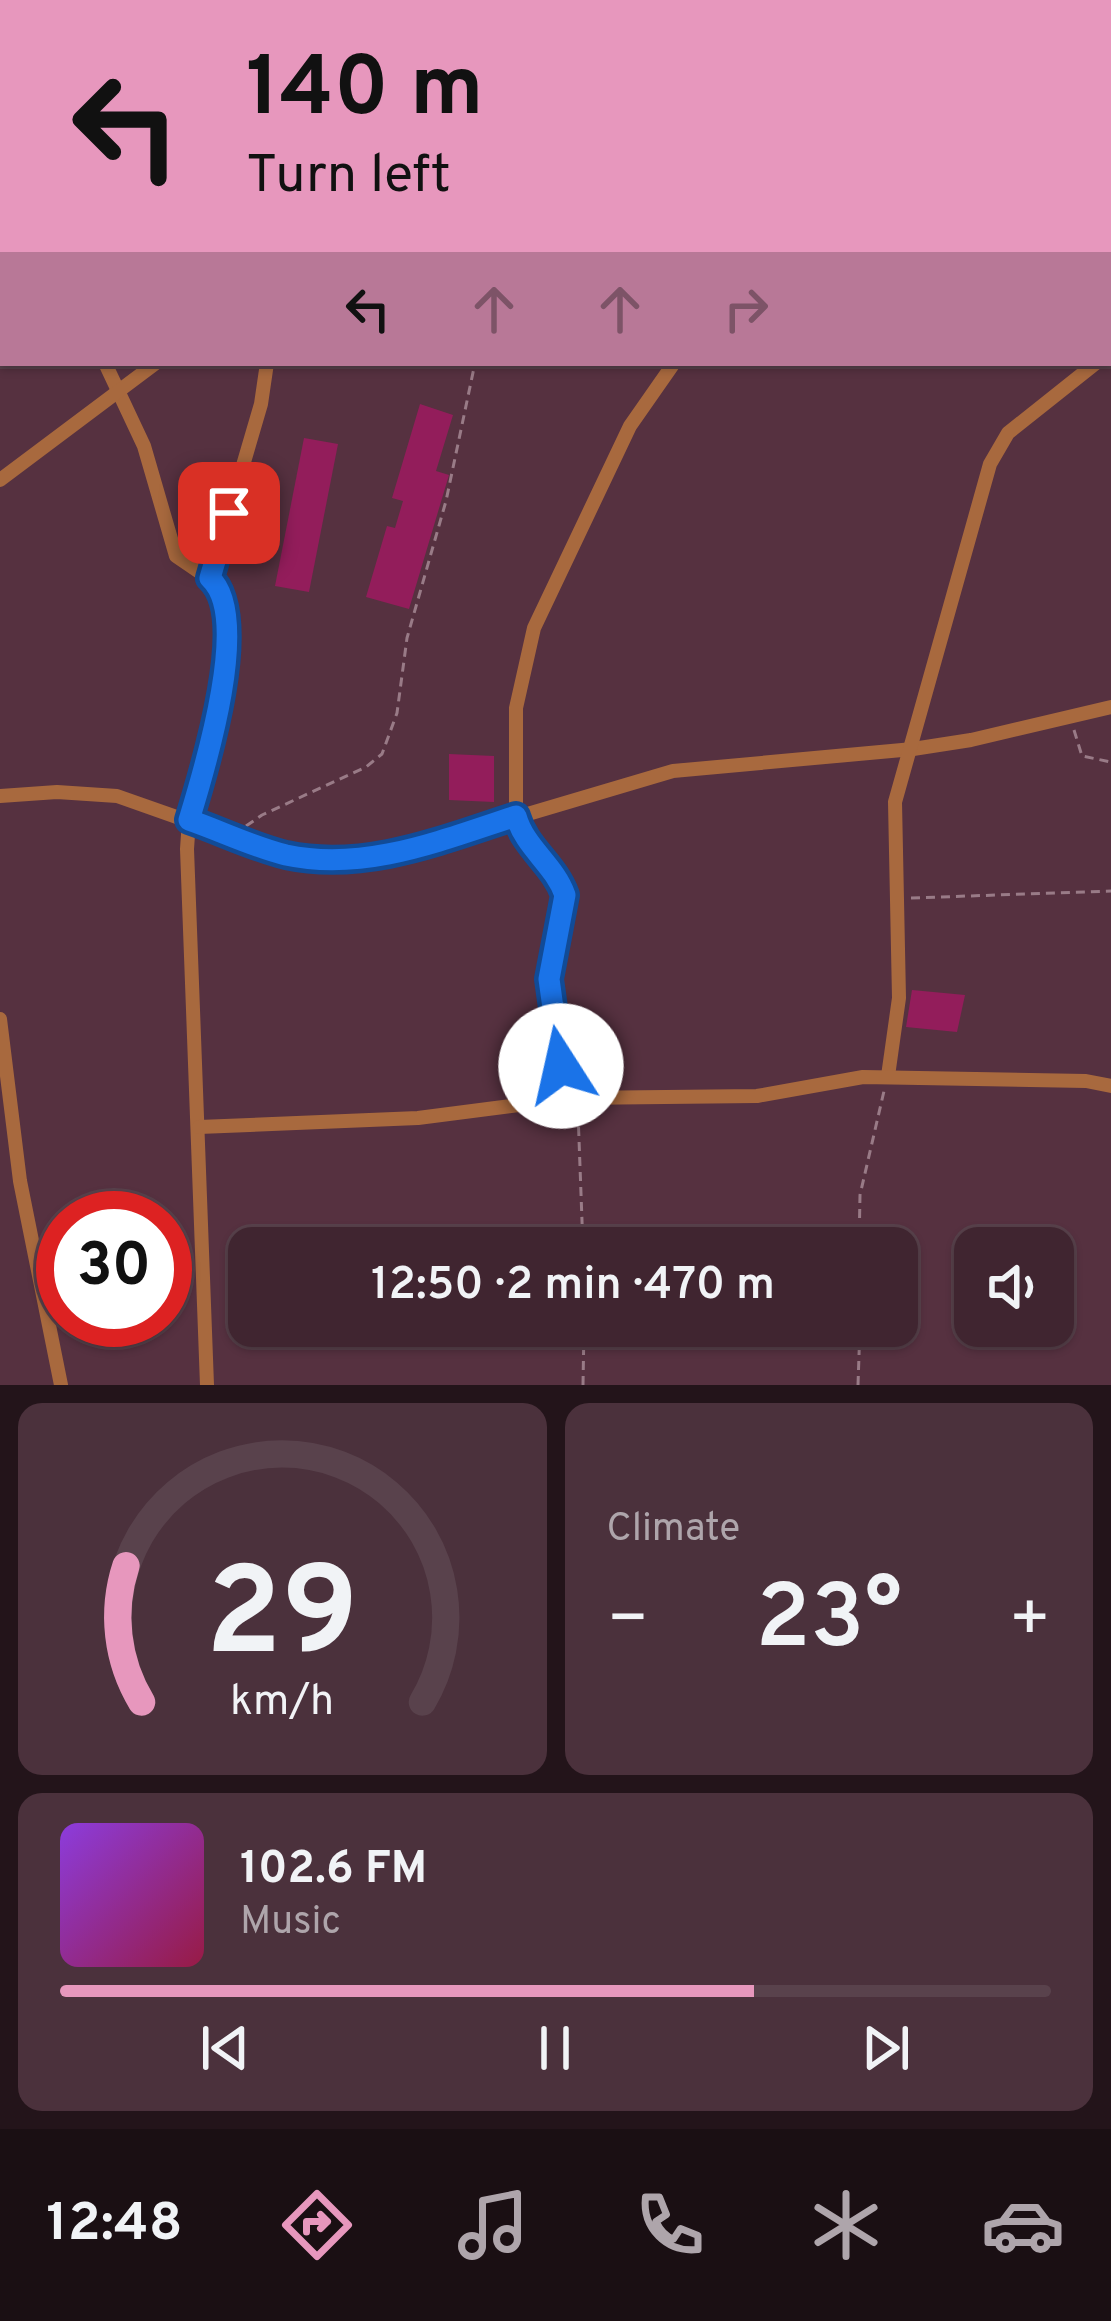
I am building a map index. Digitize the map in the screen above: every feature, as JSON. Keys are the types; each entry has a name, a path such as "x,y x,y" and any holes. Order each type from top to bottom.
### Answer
{"street":[{"path":"106,366 144,446 176,556 210,578 223,596 225,660 212,741 189,820 207,1385"},
{"path":"0,479 152,366"},
{"path":"210,578 261,404 267,366"},
{"path":"575,1098 561,1066 549,979 565,895 560,882 521,836 516,816 516,708 534,628 630,427 672,366"},
{"path":"888,1076 899,998 894,812 994,454 1008,433 1092,366"},
{"path":"0,796 102,794 288,855 350,860 412,848 673,771 913,749 1111,707"},
{"path":"0,1019 20,1181 61,1385"},
{"path":"200,1127 418,1118 575,1098 757,1096 888,1076 1111,1086"}],"path":[{"path":"239,838 262,814 366,767 382,754 400,699 407,638 446,500 474,366"},
{"path":"1072,716 1082,756 1111,762"},
{"path":"897,898 1111,891"},
{"path":"859,1227 860,1196 888,1076"},
{"path":"575,1098 582,1227"},
{"path":"583,1385 584,1347"},
{"path":"858,1385 859,1347"}],"building":[{"path":"420,404 453,415 436,471 449,475 409,609 366,597 387,526 395,528 403,501 392,498"},
{"path":"304,438 338,444 309,592 275,586"},
{"path":"449,754 494,756 494,802 449,800"},
{"path":"912,990 965,995 957,1032 906,1027"}],"route":[{"path":"229,513 210,578 223,596 222,685 189,820 273,851 336,861 380,856 516,816 521,836 560,882 565,895 549,979 561,1066"}]}
